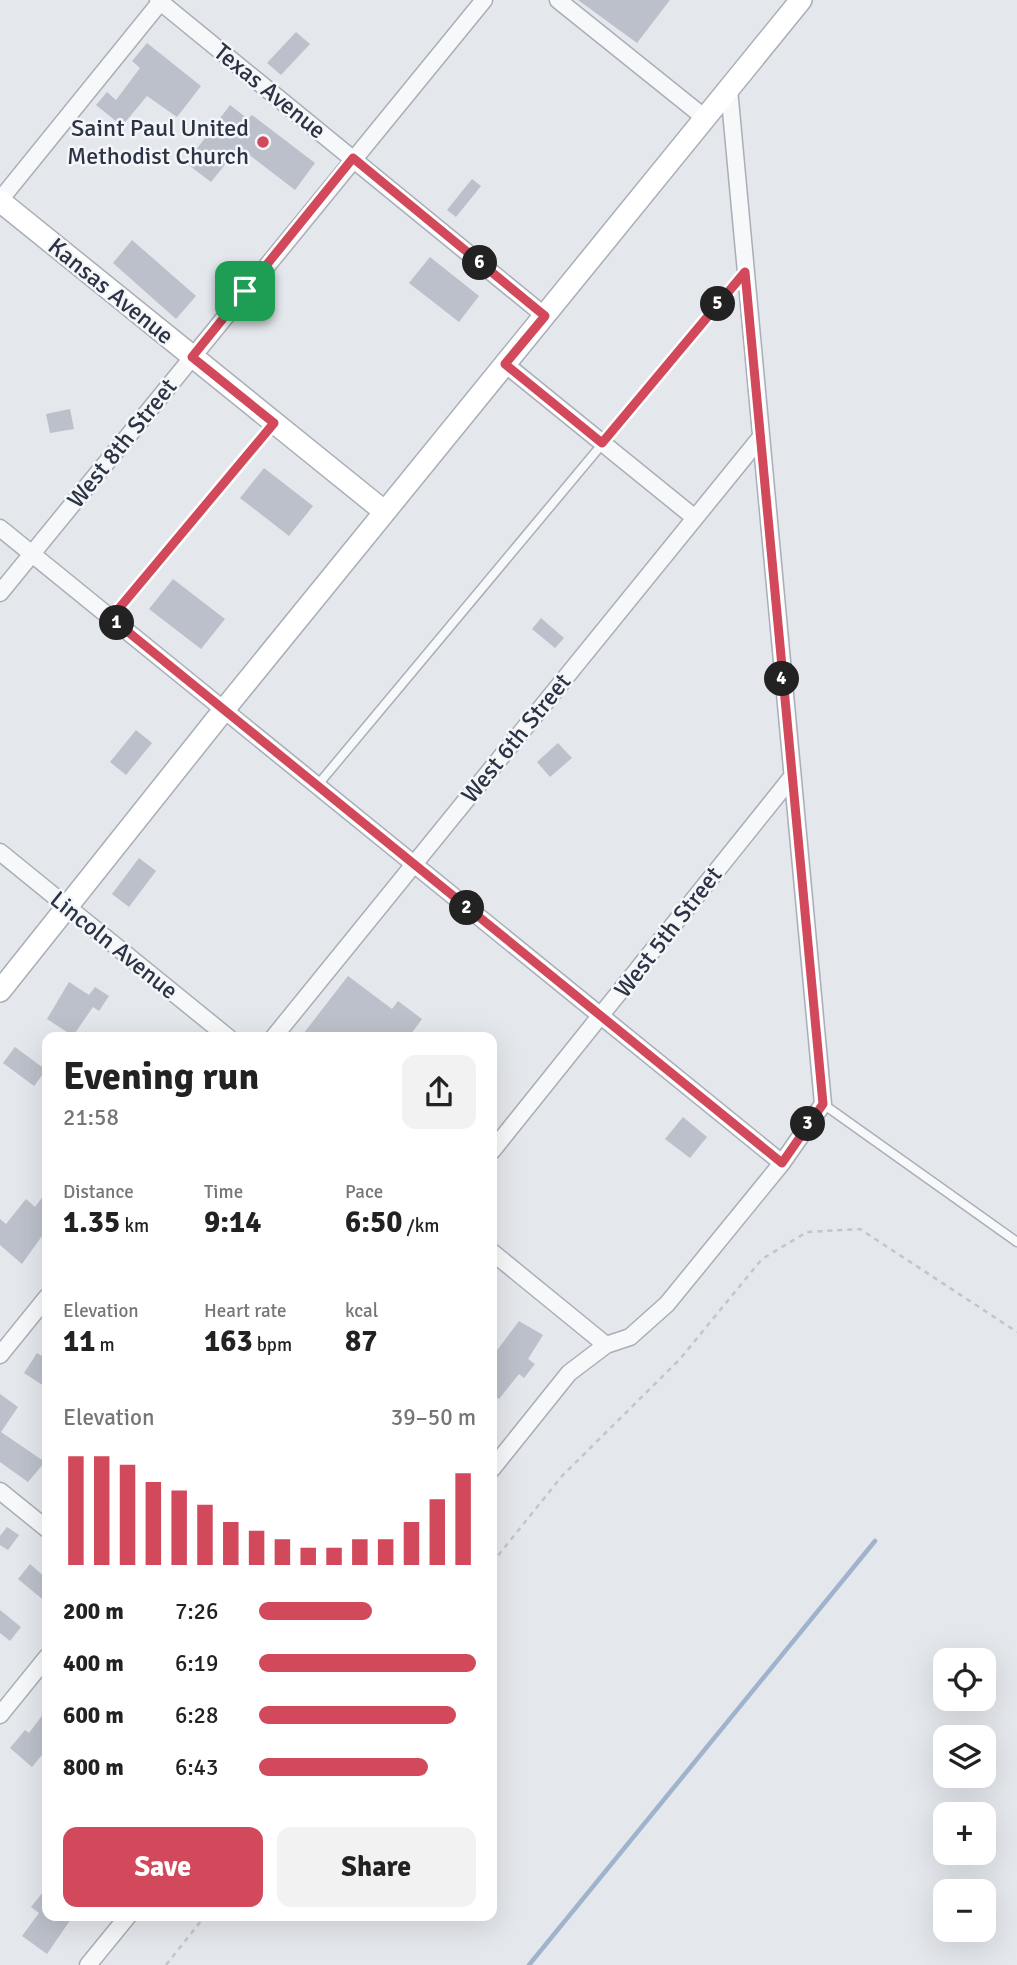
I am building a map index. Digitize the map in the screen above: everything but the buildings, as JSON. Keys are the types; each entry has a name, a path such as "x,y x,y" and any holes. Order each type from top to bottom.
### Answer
{"main road":[{"path":"0,991 223,711 801,0"},
{"name":"Kansas Avenue","path":"0,200 385,513"}],"street":[{"name":"West 8th Street","path":"0,593 484,0"},
{"path":"558,0 705,118"},
{"name":"Texas Avenue","path":"160,1 545,316"},
{"path":"0,200 160,1"},
{"path":"497,1463 569,1373 606,1345 629,1337 667,1304 782,1163 823,1104 790,778 729,89"},
{"path":"505,364 695,518"},
{"name":"West 6th Street","path":"278,1032 760,438"},
{"path":"0,528 782,1163"},
{"name":"West 5th Street","path":"497,1145 790,778"},
{"name":"Lincoln Avenue","path":"0,852 222,1032"},
{"path":"497,1256 606,1345"},
{"path":"0,1355 42,1303"},
{"path":"0,1491 42,1525"},
{"path":"0,1715 42,1663"},
{"path":"88,1965 124,1921"}],"lane":[{"path":"316,787 745,272"},
{"path":"111,618 274,423"},
{"path":"823,1104 1017,1242"}],"path":[{"path":"497,1557 562,1476 680,1359 762,1259 807,1232 860,1229 1017,1332"},
{"path":"166,1965 201,1921"}],"waterway":[{"path":"529,1965 875,1541"}],"place":[{"name":"Saint Paul United Methodist Church","path":"263,142"}],"route":[{"path":"353,158 545,316 505,364 602,443 745,272 790,778 823,1104 782,1163 111,618 274,423 192,357 245,291 353,158"}]}
